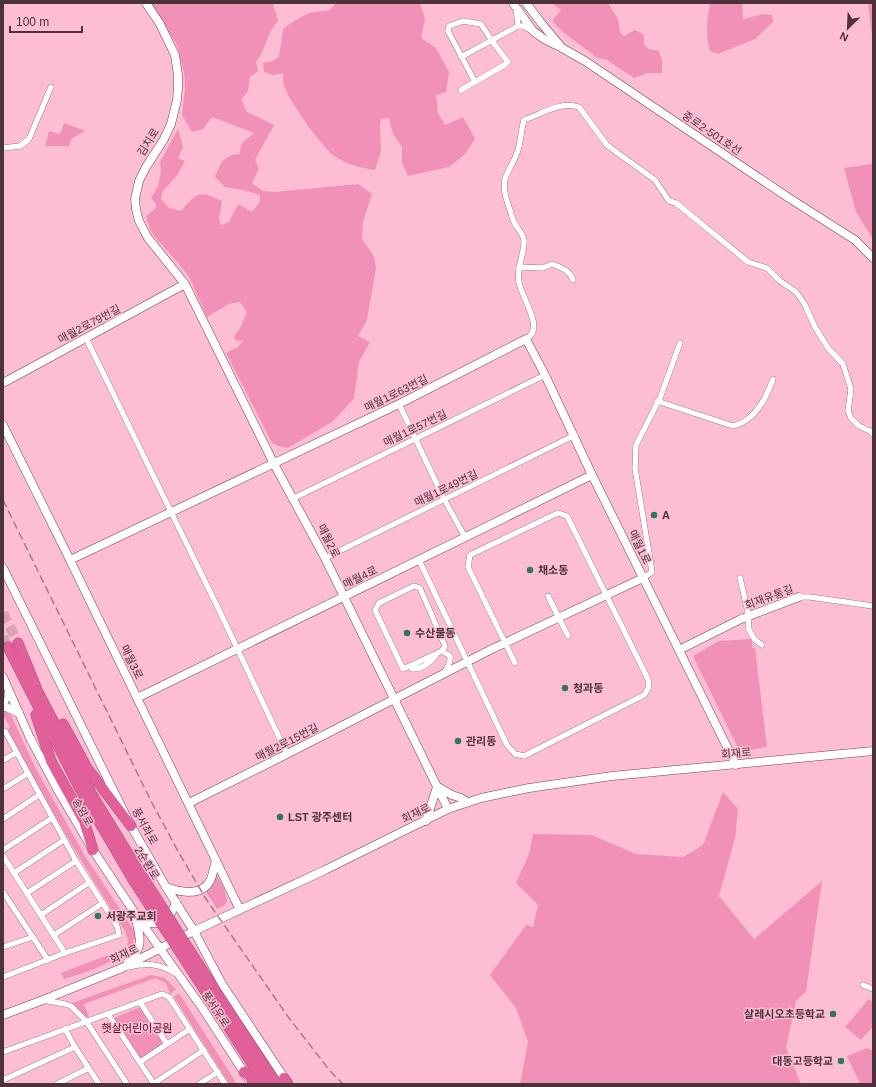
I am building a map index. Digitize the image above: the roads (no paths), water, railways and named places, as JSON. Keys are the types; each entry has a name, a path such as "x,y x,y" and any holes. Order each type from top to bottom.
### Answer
{"highway":[{"path":"13,645 87,768 131,826"},
{"name":"2순환로","path":"13,645 25,683 80,789 226,1015 265,1084"},
{"name":"2순환로","path":"13,645 136,876"},
{"path":"25,683 51,761 84,821 93,850"},
{"name":"2순환로","path":"226,1015 284,1082"},
{"path":"244,1072 255,1084"}],"street":[{"name":"김치로","path":"146,3 160,24 175,55 178,88 177,100 171,124 164,139 146,167 136,189 136,209 139,221 148,238 185,284"},
{"name":"중로2-501호선","path":"526,3 562,48 585,61 789,198 855,240 873,258"},
{"path":"514,5 518,26"},
{"path":"514,5 533,31"},
{"path":"461,90 475,82 508,62 481,24 462,21 449,26 448,30 475,82"},
{"path":"461,57 518,26 523,26 533,31 544,39 562,48"},
{"path":"3,148 20,146 29,139 51,87"},
{"path":"526,339 533,334 534,325 519,282 519,267 524,241 515,223 504,193 504,181 506,174 512,166 515,158 524,120 550,108 572,105 579,107 607,145 655,180 669,201 676,203 748,262 767,268 780,281 796,292 804,304 814,327 821,338 843,364 851,389 848,411 851,418 859,426 870,430 873,434"},
{"path":"519,267 543,268 552,264 567,270 573,280"},
{"name":"매월2로79번길","path":"3,383 185,284"},
{"name":"매월2로","path":"185,284 274,464 294,498 325,558 448,810"},
{"path":"86,338 288,754"},
{"name":"매월1로","path":"526,339 545,374 575,435 592,475 736,765"},
{"name":"매월1로63번길","path":"70,560 399,404 526,339"},
{"path":"643,578 652,572 634,468 634,458 637,441 657,401 660,398 680,343"},
{"name":"매월1로57번길","path":"294,498 545,374"},
{"path":"657,401 733,426 745,421 758,409 766,396 773,379"},
{"path":"399,404 444,499 465,537"},
{"name":"매월3로","path":"3,425 240,910"},
{"name":"매월1로49번길","path":"325,558 575,435"},
{"name":"매월4로","path":"137,698 592,475"},
{"path":"419,560 507,745 515,754 519,756 529,754 644,695 647,691 649,682 607,594 567,516 558,513 470,555 468,567 515,663"},
{"name":"풍서좌로","path":"3,568 131,826 194,931 222,984 284,1082"},
{"name":"매월2로15번길","path":"189,803 288,754 468,661 643,578"},
{"path":"740,578 749,616 748,628 755,640 762,645"},
{"path":"420,588 430,582"},
{"path":"412,669 417,669 430,663 440,652 445,646 420,588 414,586 379,603 375,610 404,668 440,652 450,656 450,664 444,674"},
{"path":"548,596 568,636"},
{"name":"회재유통길","path":"679,650 749,616 799,598 810,597 873,606"},
{"name":"송암로","path":"3,677 30,738 60,794 93,850 134,912 161,948"},
{"path":"8,690 7,699 3,707 6,707 19,714"},
{"path":"3,977 65,953 119,935 117,926 76,861 4,732"},
{"name":"회재로","path":"3,1015 122,968 194,931 318,874 467,802 529,788 612,776 873,751"},
{"path":"3,760 16,753"},
{"path":"3,789 27,774"},
{"path":"426,821 437,787 467,802"},
{"path":"3,819 39,795"},
{"path":"3,850 52,818"},
{"path":"14,873 64,840"},
{"path":"3,856 65,953"},
{"path":"166,886 182,892 189,892 203,888 210,881 216,860"},
{"path":"27,893 76,861"},
{"path":"41,915 90,882"},
{"path":"3,892 48,960"},
{"path":"142,922 153,924 164,921 171,915 176,902"},
{"path":"54,935 103,903"},
{"path":"122,968 135,956 140,945 140,937 134,912"},
{"path":"3,947 32,937"},
{"name":"풍서우로","path":"161,948 251,1084"},
{"path":"122,968 148,964 168,968 180,977"},
{"path":"863,985 873,990"},
{"path":"3,1052 162,994 169,997 225,1084"},
{"path":"43,1000 71,1006 86,1021 127,1084"},
{"path":"140,1002 167,1044"},
{"path":"108,1014 154,1084 204,1050"},
{"path":"65,1029 99,1084"},
{"path":"140,1062 190,1029"},
{"path":"3,1080 75,1047"},
{"path":"57,1084 89,1068"},
{"path":"199,1084 218,1072"}],"tunnel":[{"path":"3,613 18,643"},
{"path":"3,637 8,647"}],"railway":[{"path":"3,500 152,803 179,853 206,899 289,1018 330,1071 343,1084"}],"place":[{"name":"A","path":"654,515"},
{"name":"채소동","path":"530,570"},
{"name":"수산물동","path":"407,633"},
{"name":"청과동","path":"565,688"},
{"name":"관리동","path":"458,741"},
{"name":"LST 광주센터","path":"280,817"},
{"name":"서광주교회","path":"98,916"},
{"name":"살레시오초등학교","path":"833,1014"},
{"name":"대동고등학교","path":"841,1061"}],"park label":[{"name":"햇살어린이공원","path":"137,1028"}]}
